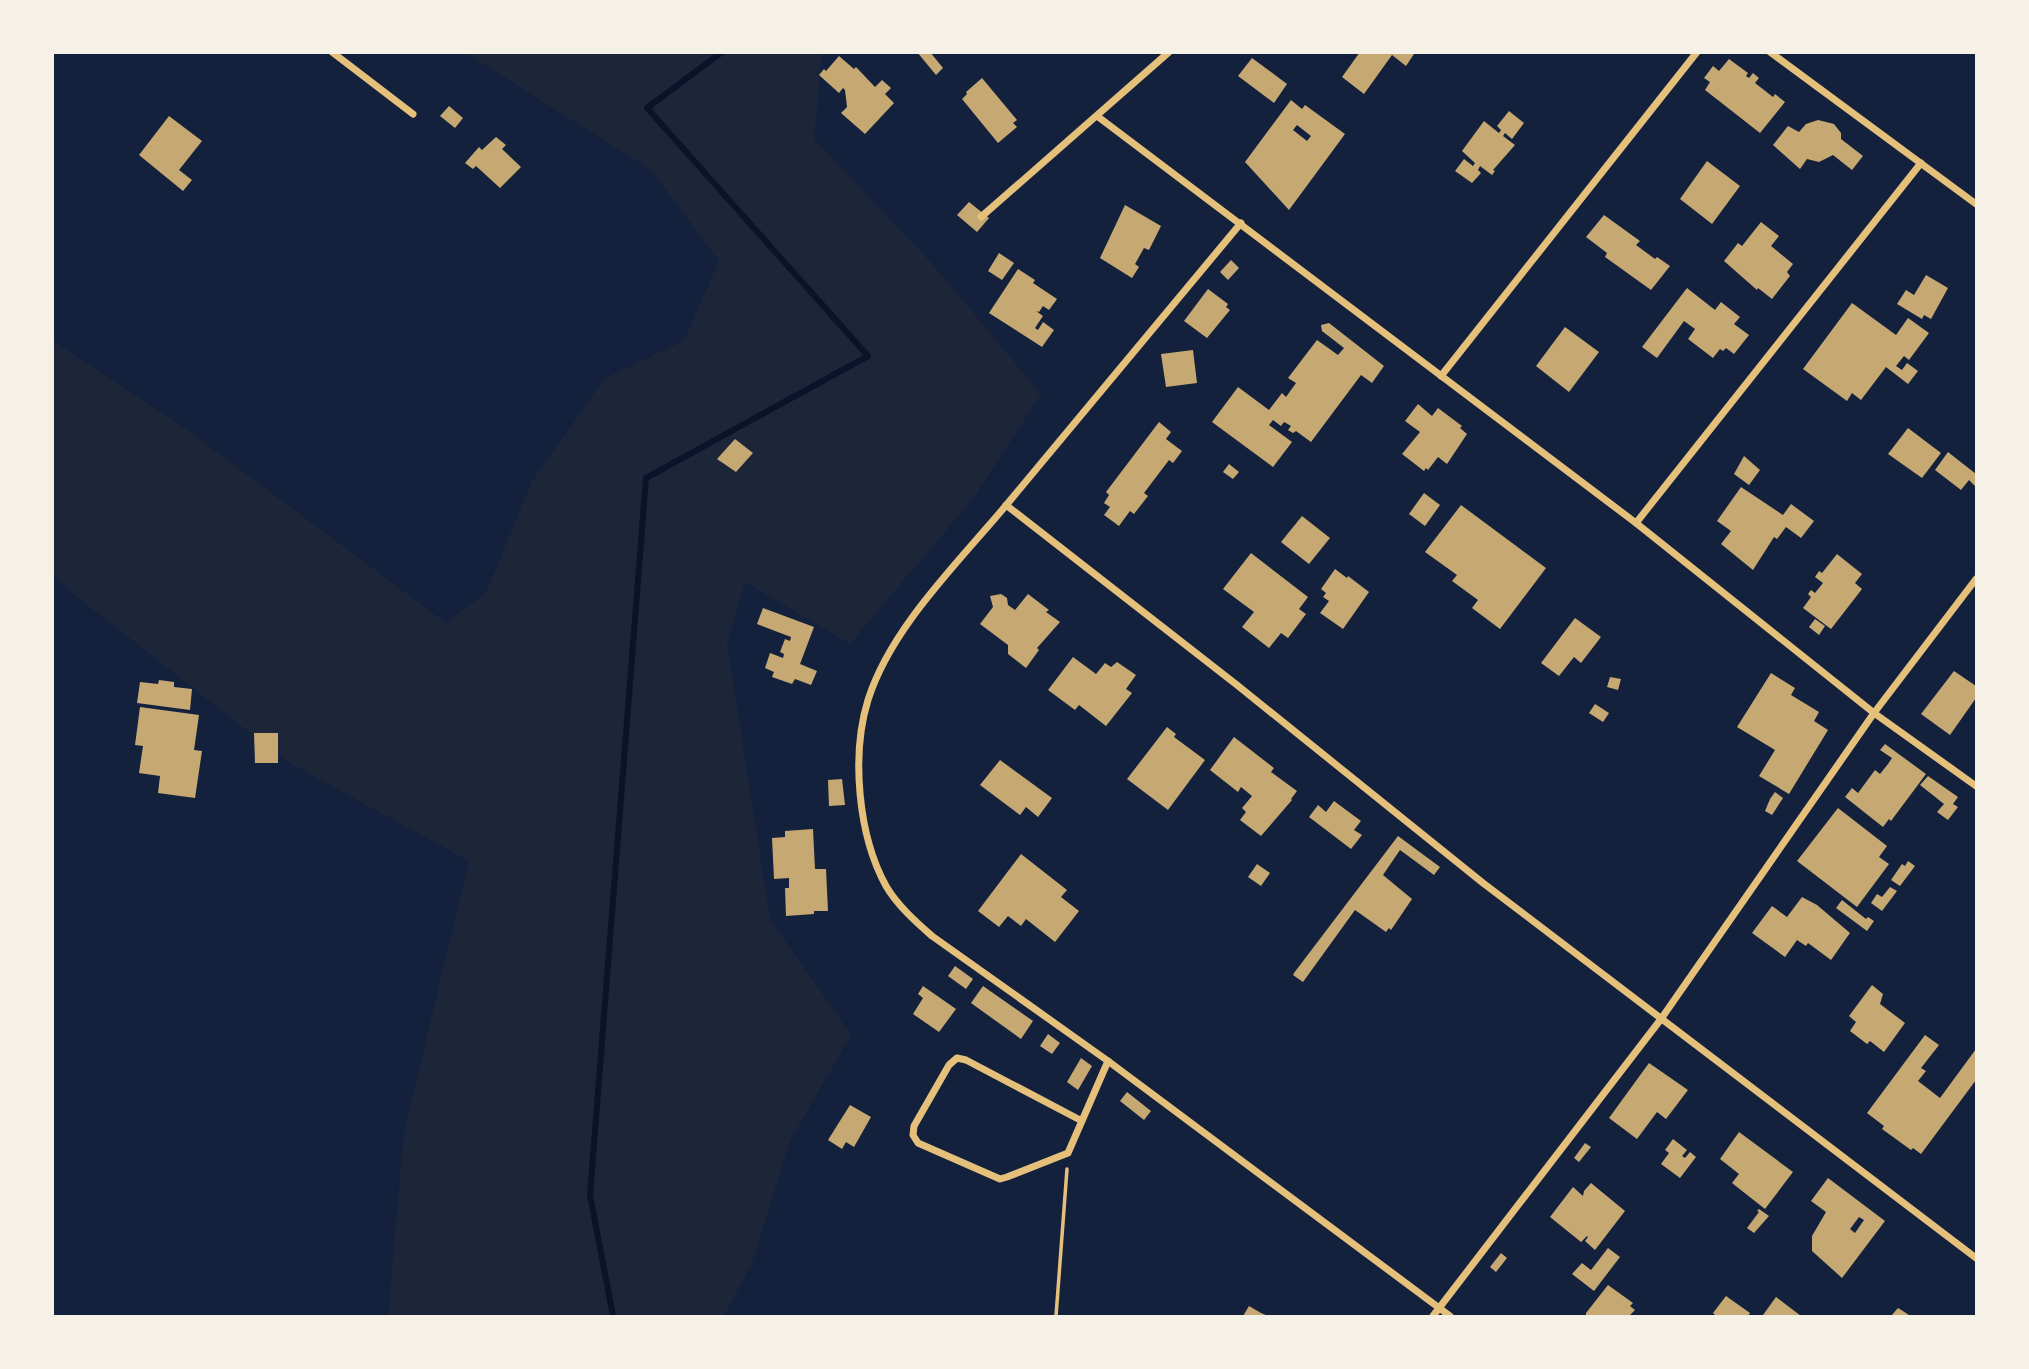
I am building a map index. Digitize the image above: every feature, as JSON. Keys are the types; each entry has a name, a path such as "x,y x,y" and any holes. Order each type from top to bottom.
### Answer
{"street":[{"path":"332,52 413,114"},
{"path":"981,217 1170,52"},
{"path":"1441,376 1697,52"},
{"path":"1770,52 1976,204"},
{"path":"1097,116 1241,222 1636,523 1874,713 1976,786"},
{"path":"1636,523 1920,163"},
{"path":"1241,222 946,575 889,651 869,699 862,724 860,780 865,829 872,857 887,888 913,919 932,936 1108,1060 1450,1317"},
{"path":"1006,505 1237,685 1483,883 1976,1258"},
{"path":"1433,1317 1661,1019 1874,713 1976,579"},
{"path":"1082,1121 966,1060 957,1058 949,1065 914,1125 913,1135 918,1143 1000,1179 1068,1153 1082,1121 1108,1060"}],"path":[{"path":"1056,1317 1068,1153"}],"shaded area":[{"path":"466,53 822,53 814,139 937,269 1041,394 975,496 850,644 745,582 727,643 770,919 851,1035 790,1141 752,1263 724,1316 388,1316 404,1132 469,861 286,761 76,596 53,574 52,340 183,427 446,623 486,593 532,481 605,378 684,341 719,261 651,170"}],"building":[{"path":"917,52 930,52 943,68 936,75"},
{"path":"1360,52 1414,54 1406,66 1392,55 1364,94 1342,77"},
{"path":"839,56 854,69 856,67 875,87 882,80 891,88 885,94 894,103 865,134 841,113 847,107 845,90 843,88 839,93 819,75"},
{"path":"1252,58 1287,84 1274,103 1238,76"},
{"path":"1729,59 1748,73 1746,76 1749,78 1753,73 1759,78 1755,83 1773,97 1775,94 1785,102 1760,133 1705,90 1710,82 1704,78 1713,66 1719,71"},
{"path":"982,78 1017,120 1013,123 1017,127 998,143 962,99"},
{"path":"1291,100 1302,109 1305,105 1345,134 1289,210 1245,162","holes":["1297,125 1311,136 1307,141 1293,130"]},
{"path":"449,106 463,118 455,128 440,116"},
{"path":"1509,111 1524,123 1512,139 1505,133 1503,136 1515,145 1493,170 1495,171 1492,175 1480,166 1478,170 1481,173 1472,183 1455,171 1464,159 1473,166 1475,163 1462,151 1484,121 1499,133 1501,130 1497,126"},
{"path":"169,116 202,141 179,170 192,180 183,191 139,155"},
{"path":"1818,120 1834,124 1841,133 1841,139 1863,156 1852,170 1833,155 1819,162 1807,159 1800,169 1773,145 1788,126 1799,132 1806,124"},
{"path":"496,137 506,145 502,149 521,167 500,188 476,166 473,169 465,163 479,147 482,150"},
{"path":"1707,161 1740,186 1712,224 1680,199"},
{"path":"969,202 989,218 977,232 957,215"},
{"path":"1125,205 1161,226 1149,250 1144,248 1135,264 1139,267 1132,278 1100,258"},
{"path":"1604,215 1640,241 1636,245 1670,266 1651,290 1605,257 1607,253 1586,237"},
{"path":"1761,222 1779,236 1771,246 1793,264 1787,272 1790,276 1772,299 1758,288 1757,290 1724,261 1738,243 1742,246"},
{"path":"999,253 1014,263 1002,280 988,271"},
{"path":"1231,260 1239,268 1228,280 1220,272"},
{"path":"1018,269 1057,299 1049,310 1043,306 1039,312 1036,311 1043,316 1035,328 1038,330 1043,322 1054,330 1042,347 989,313"},
{"path":"1926,275 1948,288 1931,319 1924,315 1922,319 1897,304 1906,290 1914,295"},
{"path":"1687,288 1715,310 1721,302 1740,317 1734,324 1749,335 1734,354 1726,348 1723,351 1720,349 1713,358 1688,339 1695,329 1684,321 1657,358 1642,347"},
{"path":"1208,289 1228,304 1226,307 1230,310 1207,338 1184,321"},
{"path":"1852,303 1896,335 1908,318 1929,333 1909,360 1904,356 1896,366 1902,370 1907,363 1918,371 1908,384 1886,367 1861,400 1852,393 1847,401 1803,369"},
{"path":"1329,323 1384,366 1372,383 1361,375 1311,442 1296,431 1293,433 1288,430 1291,426 1286,423 1281,426 1273,420 1269,425 1292,442 1273,467 1212,422 1238,387 1269,410 1282,393 1286,397 1296,383 1288,378 1317,340 1338,355 1344,348 1322,331 1321,325"},
{"path":"1565,327 1599,352 1569,392 1536,366"},
{"path":"1193,350 1197,383 1166,387 1161,354"},
{"path":"1418,404 1432,416 1438,408 1462,426 1460,428 1467,434 1447,464 1438,457 1428,470 1426,468 1424,471 1402,454 1420,432 1405,421"},
{"path":"1159,422 1171,432 1166,439 1182,451 1173,463 1169,460 1144,493 1148,496 1134,514 1130,511 1119,526 1104,515 1110,507 1104,503 1109,495 1106,492"},
{"path":"1908,428 1941,453 1922,478 1888,454"},
{"path":"735,439 753,453 736,472 717,459"},
{"path":"1948,452 1976,474 1976,487 1969,480 1961,490 1935,470"},
{"path":"1744,456 1760,470 1749,485 1734,474"},
{"path":"1229,464 1239,472 1233,479 1223,472"},
{"path":"1741,487 1783,515 1791,504 1814,521 1801,538 1786,527 1777,539 1774,537 1753,570 1721,544 1731,531 1717,521"},
{"path":"1424,493 1440,505 1425,526 1409,514"},
{"path":"1461,505 1546,568 1500,629 1472,608 1478,600 1452,581 1457,575 1425,552"},
{"path":"1302,516 1330,538 1309,564 1281,542"},
{"path":"1251,553 1308,597 1299,609 1306,614 1288,638 1281,633 1269,648 1242,627 1254,612 1223,589"},
{"path":"1837,554 1862,574 1855,583 1862,589 1831,629 1803,608 1811,597 1808,594 1811,590 1815,593 1823,583 1815,577 1819,571 1822,573"},
{"path":"1335,569 1369,592 1343,629 1320,613 1329,601 1323,597 1326,593 1321,589"},
{"path":"1001,594 1015,610 1028,594 1060,622 1037,648 1039,650 1026,668 1008,654 1008,645 980,624 993,607 990,596"},
{"path":"763,608 814,627 800,664 817,671 811,685 795,679 792,684 772,677 774,672 765,668 770,653 783,658 784,654 780,652 785,639 790,641 791,637 757,624"},
{"path":"1575,618 1601,637 1581,663 1574,657 1559,676 1541,663"},
{"path":"1815,619 1825,626 1819,635 1809,627"},
{"path":"1073,657 1096,674 1105,663 1111,667 1117,662 1136,675 1126,689 1132,693 1106,726 1079,705 1075,710 1048,690"},
{"path":"1954,671 1976,686 1976,698 1950,735 1921,714"},
{"path":"1771,673 1795,688 1791,695 1819,712 1814,721 1828,730 1789,794 1759,776 1775,750 1737,727"},
{"path":"1610,677 1621,679 1618,690 1607,687"},
{"path":"159,680 174,682 174,687 192,689 190,710 137,703 140,682 158,684"},
{"path":"1595,704 1609,713 1603,722 1589,713"},
{"path":"140,707 199,715 194,750 202,751 195,798 158,793 160,776 139,773 143,746 135,745"},
{"path":"1167,727 1176,734 1174,737 1205,760 1168,810 1127,779"},
{"path":"254,733 278,733 278,763 255,763"},
{"path":"1234,737 1274,768 1271,772 1297,791 1261,836 1240,820 1246,812 1242,808 1252,796 1241,787 1238,792 1210,770"},
{"path":"1885,744 1926,774 1891,821 1889,819 1883,827 1845,797 1852,788 1858,793 1875,770 1880,774 1888,764 1892,758 1880,750"},
{"path":"1000,760 1052,798 1038,817 1026,807 1020,815 980,785"},
{"path":"1928,776 1958,797 1953,804 1958,807 1948,820 1937,812 1944,804 1920,785"},
{"path":"842,779 845,805 829,806 828,780"},
{"path":"1775,792 1783,798 1772,815 1765,811"},
{"path":"1334,801 1361,821 1354,830 1362,835 1351,849 1309,817 1318,805 1326,812"},
{"path":"1838,808 1887,846 1879,857 1889,864 1857,907 1797,861"},
{"path":"813,829 815,869 826,869 828,911 786,916 785,888 789,888 789,878 774,879 772,838 785,837 785,831"},
{"path":"1398,836 1440,867 1434,875 1400,850 1383,875 1412,899 1391,930 1389,928 1386,932 1355,910 1303,982 1293,975 1294,973"},
{"path":"1021,854 1067,890 1061,897 1079,911 1055,942 1026,919 1021,926 1008,916 999,927 978,911"},
{"path":"1908,861 1915,866 1900,886 1891,880 1902,864 1905,866"},
{"path":"1257,864 1270,873 1261,886 1248,877"},
{"path":"1890,887 1897,891 1882,911 1871,903 1877,894 1882,897"},
{"path":"1802,897 1817,905 1850,933 1831,960 1808,943 1806,946 1797,940 1785,957 1752,933 1772,906 1787,917"},
{"path":"1842,900 1866,919 1868,917 1874,921 1867,931 1836,908"},
{"path":"955,966 973,979 966,989 948,976"},
{"path":"1872,985 1883,994 1880,1004 1905,1023 1884,1052 1870,1041 1867,1044 1850,1031 1856,1022 1849,1016"},
{"path":"923,986 956,1009 939,1032 913,1014 923,998 918,994"},
{"path":"983,986 1033,1021 1021,1039 971,1003"},
{"path":"1048,1034 1060,1043 1052,1054 1040,1046"},
{"path":"1925,1035 1939,1045 1921,1068 1926,1071 1918,1081 1940,1098 1976,1049 1976,1080 1921,1154 1882,1129 1884,1126 1867,1113"},
{"path":"1081,1058 1092,1066 1078,1090 1067,1082"},
{"path":"1649,1063 1688,1090 1666,1119 1657,1112 1637,1139 1609,1118"},
{"path":"1127,1092 1151,1111 1144,1120 1120,1101"},
{"path":"850,1105 871,1117 854,1147 846,1142 842,1149 828,1140"},
{"path":"1739,1132 1793,1172 1765,1209 1732,1183 1739,1174 1720,1159"},
{"path":"1673,1139 1687,1150 1682,1156 1685,1158 1690,1152 1696,1157 1680,1178 1661,1164 1669,1153 1665,1150"},
{"path":"1585,1143 1591,1147 1579,1162 1574,1158"},
{"path":"1828,1178 1885,1221 1842,1278 1812,1251 1812,1236 1826,1212 1811,1201","holes":["1859,1217 1864,1220 1855,1233 1850,1229"]},
{"path":"1591,1183 1625,1211 1595,1250 1585,1241 1587,1236 1581,1242 1550,1217 1573,1187 1583,1196"},
{"path":"1759,1209 1769,1216 1754,1233 1747,1228"},
{"path":"1608,1248 1620,1257 1594,1291 1572,1274 1582,1263 1591,1270"},
{"path":"1501,1253 1507,1258 1496,1272 1490,1267"},
{"path":"1608,1285 1633,1303 1630,1306 1635,1310 1629,1316 1586,1316 1586,1313"},
{"path":"1726,1296 1750,1313 1748,1316 1714,1316 1713,1313"},
{"path":"1776,1297 1801,1316 1763,1315"},
{"path":"1249,1306 1261,1313 1268,1316 1243,1316"},
{"path":"1898,1308 1906,1313 1910,1316 1891,1316"}],"waterway":[{"path":"613,1316 590,1195 646,478 868,356 647,108 722,52"}]}
